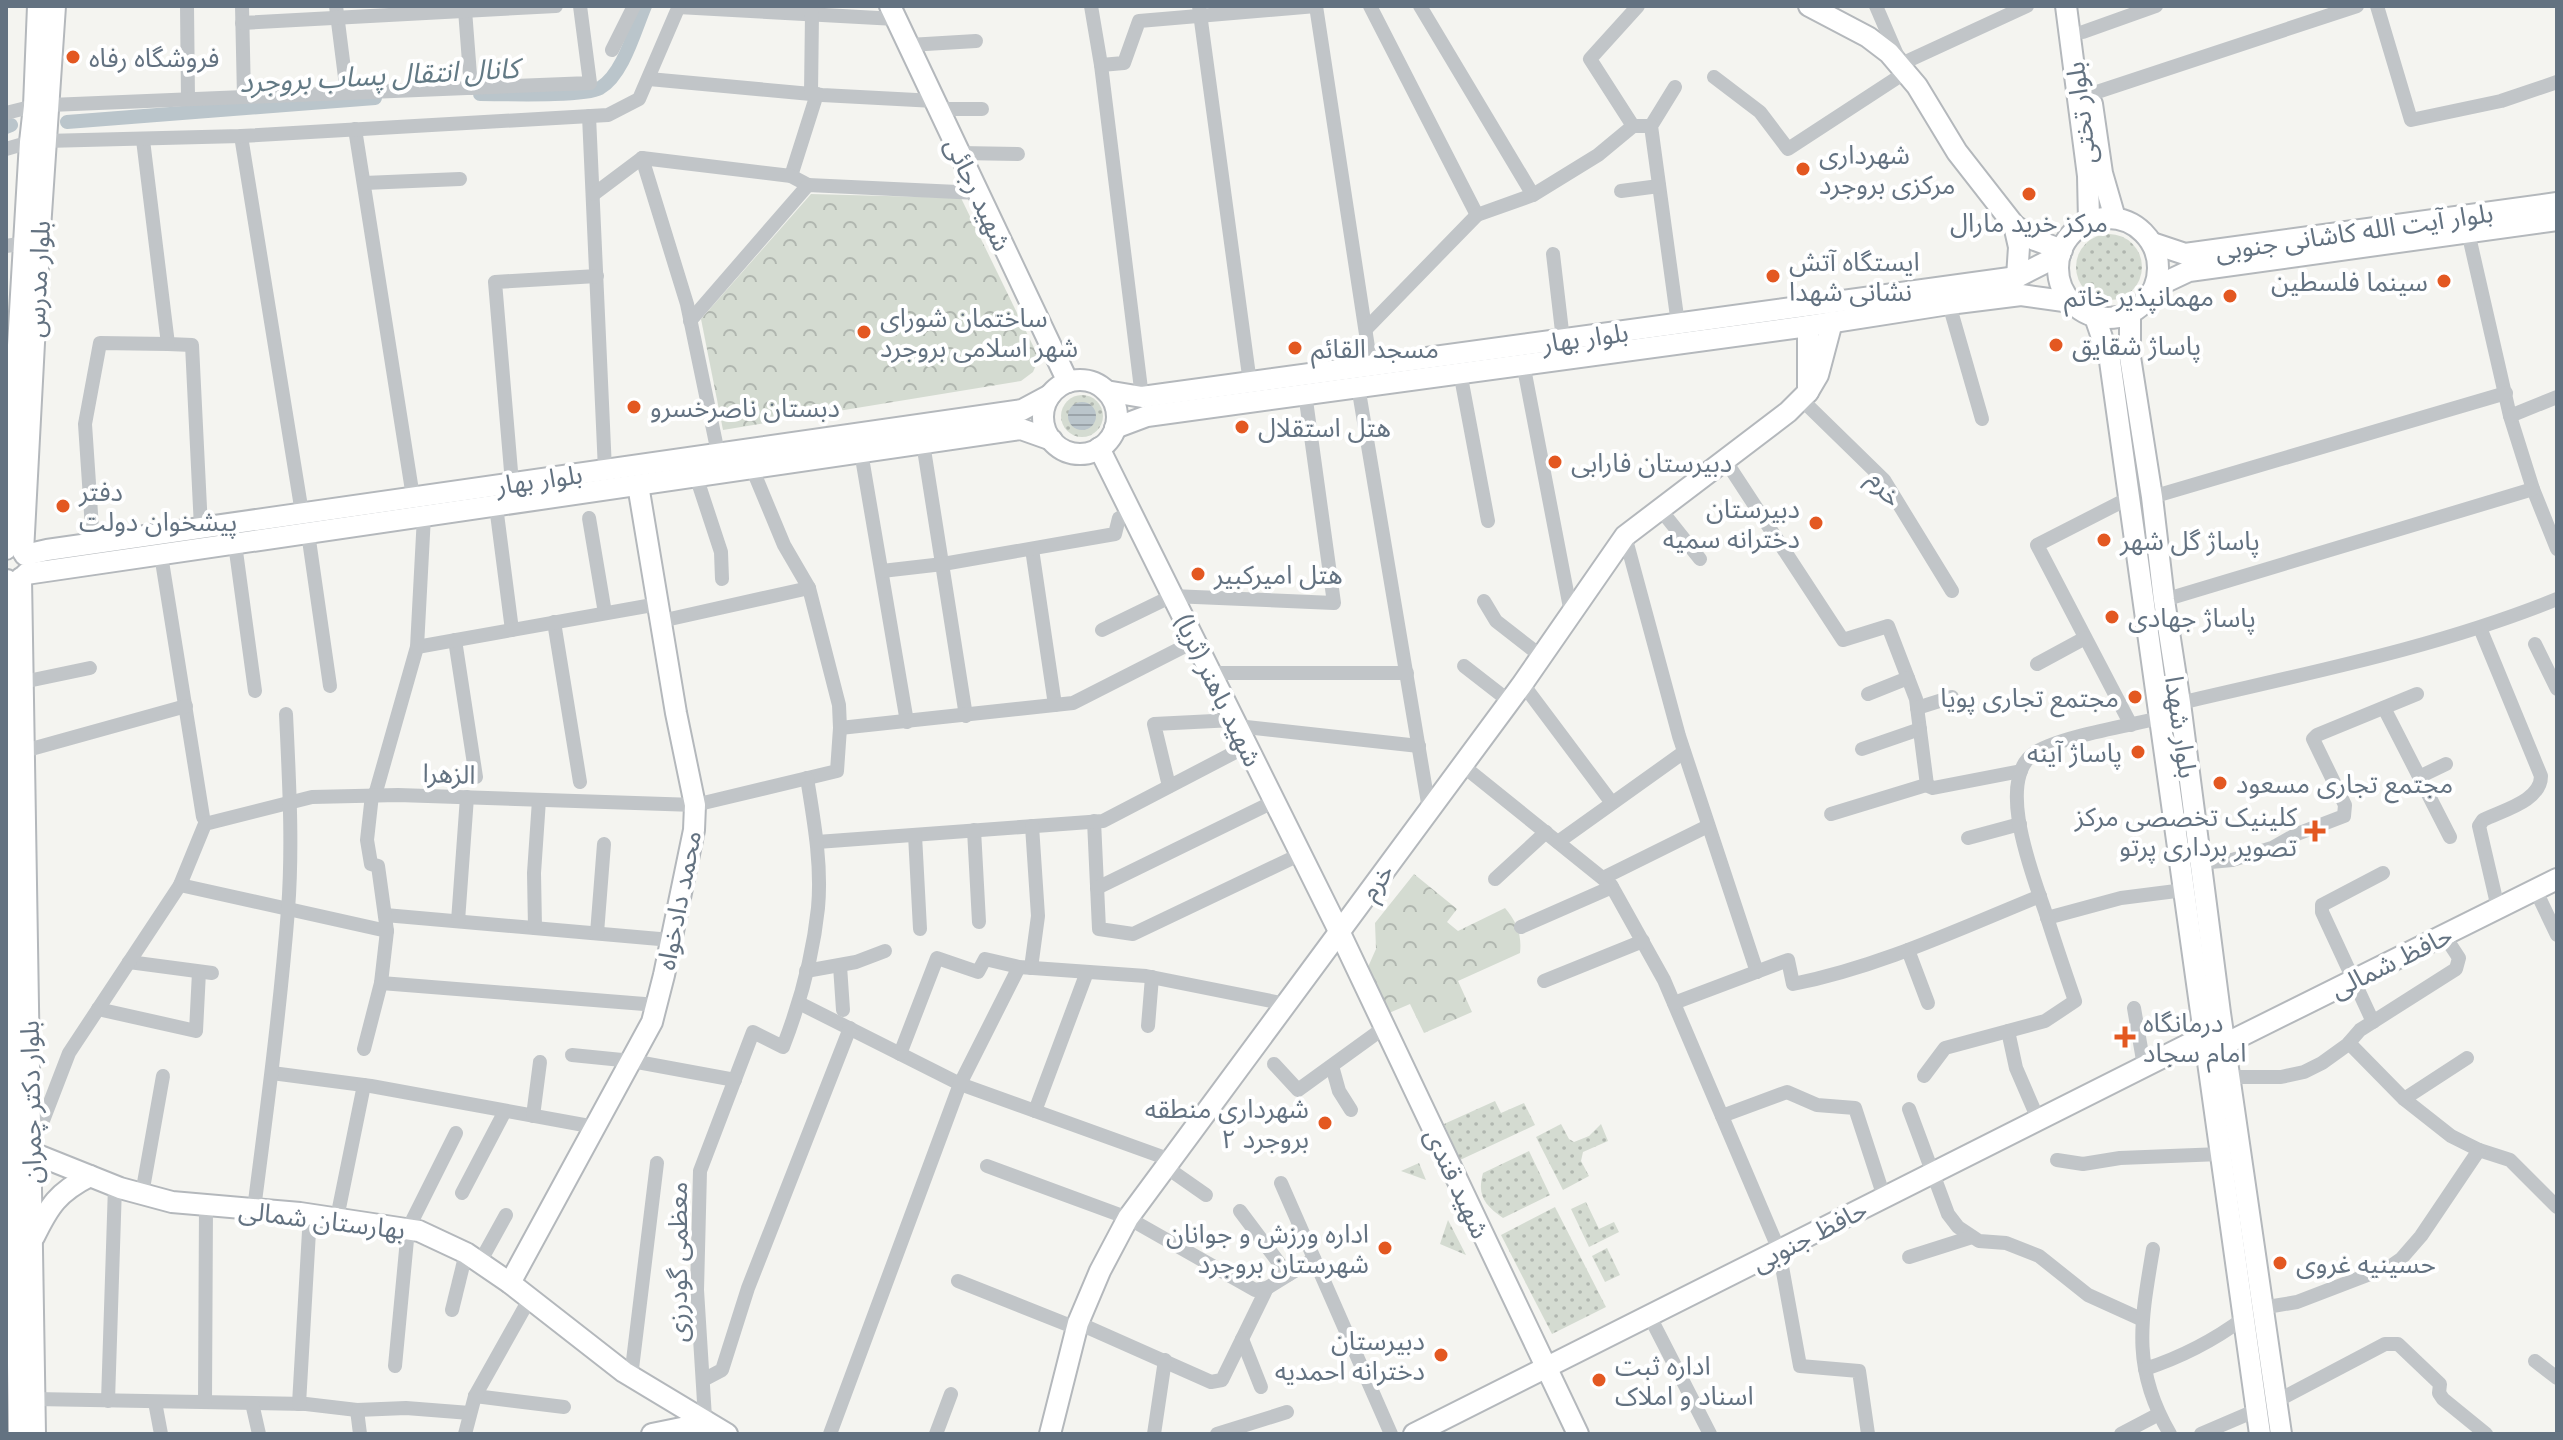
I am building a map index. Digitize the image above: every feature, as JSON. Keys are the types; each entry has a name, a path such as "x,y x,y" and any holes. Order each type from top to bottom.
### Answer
{"main road":[{"name":"بلوار مدرس","path":"38,6 42,106"},
{"name":"بلوار مدرس","path":"15,565 10,416 15,244 37,142 55,6"},
{"path":"1809,6 1868,37 1903,68 1957,152 2014,225 2035,240 2061,252"},
{"name":"بلوار تختی","path":"2066,6 2088,176 2089,221"},
{"name":"بلوار تختی","path":"2079,6 2102,173 2115,218"},
{"name":"شهید رجائی","path":"893,12 1068,382"},
{"name":"بلوار مدرس","path":"15,565 37,142"},
{"name":"بلوار آیت الله کاشانی جنوبی","path":"2152,243 2185,254 2557,203"},
{"path":"2115,218 2136,226 2152,243 2158,260 2155,287 2145,302 2130,313 2113,318 2095,317 2071,302 2061,285 2058,265 2070,235 2089,221 2115,218"},
{"name":"بلوار آیت الله کاشانی جنوبی","path":"2155,287 2189,271 2557,220"},
{"path":"2014,225 2019,247 2017,277"},
{"name":"بلوار بهار","path":"1106,391 1142,397 2017,277 2061,252"},
{"name":"بلوار بهار","path":"1115,428 1147,416 1949,304 2021,295 2071,302"},
{"name":"بلوار شهدا","path":"2130,313 2130,357 2152,497 2225,1044 2253,1313 2269,1425"},
{"name":"بلوار شهدا","path":"2095,317 2110,361 2221,1154 2253,1313"},
{"name":"خرم","path":"1050,1434 1077,1326 1100,1271 1128,1218 1509,701 1625,536 1805,396 1818,375 1832,322"},
{"path":"1805,396 1808,326"},
{"path":"1088,381 1106,391 1116,408 1115,428 1106,443 1079,453 1069,452 1052,440 1043,418 1050,395 1068,382 1088,381"},
{"name":"بلوار بهار","path":"15,565 95,554 201,528 305,523 340,518 424,516 752,468 794,452 1022,410 1050,395"},
{"name":"بلوار بهار","path":"340,518 413,497 718,453 861,452 1021,429 1052,440"},
{"name":"شهید باهنر (ثریا)","path":"1099,448 1339,931"},
{"name":"محمد دادخواه","path":"510,1283 652,1022 694,830 695,805 676,713 638,485"},
{"name":"بلوار بهار","path":"95,554 161,555 235,544 305,523"},
{"name":"بلوار دکتر چمران","path":"15,565 24,751 17,1147 19,1434"},
{"name":"بلوار دکتر چمران","path":"15,565 8,770 9,985 17,1147"},
{"name":"حافظ شمالی","path":"2225,1044 2557,879"},
{"name":"شهید قندی","path":"1339,931 1578,1434"},
{"path":"2205,1036 2225,1044"},
{"name":"حافظ جنوبی","path":"1414,1434 2205,1036"},
{"name":"بهارستان شمالی","path":"17,1147 115,1186 172,1202 310,1214 419,1231 473,1258 631,1377 706,1428 727,1434"},
{"path":"18,1242 60,1194 90,1176"},
{"name":"بلوار دکتر چمران","path":"18,1242 35,1399 35,1434"},
{"path":"652,1434 706,1428"}],"street":[{"path":"187,6 188,99"},
{"path":"242,6 244,97"},
{"path":"242,23 336,12 556,6"},
{"path":"6,113 42,106 590,83 580,6"},
{"path":"612,50 634,6"},
{"path":"1091,6 1142,397"},
{"path":"1101,65 1124,63 1139,21 1200,11 1316,6 1371,367"},
{"path":"1370,6 1477,215"},
{"path":"1420,6 1533,195"},
{"path":"1633,126 1590,59 1638,6"},
{"path":"1714,77 1760,112 1788,149 1903,68 2027,6"},
{"path":"2083,32 2156,6"},
{"path":"2091,94 2357,6"},
{"path":"2377,6 2411,120 2501,101 2557,82"},
{"path":"6,149 37,142 241,136 608,115 639,99 678,7 812,14 893,12"},
{"path":"1878,7 1903,68"},
{"path":"465,10 471,88"},
{"path":"1200,11 1250,383"},
{"path":"336,12 347,93"},
{"path":"791,176 814,94 812,14"},
{"path":"909,45 976,41"},
{"path":"649,79 982,109"},
{"path":"1675,87 1651,126 1678,324"},
{"path":"589,116 605,470"},
{"path":"1366,329 1477,215 1533,195 1598,155 1633,126 1651,126"},
{"path":"355,129 413,497"},
{"path":"241,136 330,686"},
{"path":"143,140 168,344"},
{"path":"960,153 1018,154"},
{"path":"594,194 642,158 791,176 808,185 979,193"},
{"path":"642,158 690,321 718,453"},
{"path":"364,183 460,179"},
{"path":"690,321 808,185"},
{"path":"1621,191 1659,186"},
{"path":"2468,232 2510,416 2533,489 2557,549"},
{"path":"1553,254 1563,340"},
{"path":"512,483 495,282 597,276"},
{"path":"1949,304 1982,419"},
{"path":"95,554 85,424 100,343 192,345 201,528"},
{"path":"1523,363 1571,613"},
{"path":"1460,372 1488,521"},
{"path":"1358,386 1429,809"},
{"path":"1102,630 1172,596 1334,603 1305,393"},
{"path":"2152,497 2506,393"},
{"name":"خرم","path":"1805,396 1884,480 1952,591"},
{"path":"2510,416 2557,397"},
{"path":"923,443 966,716"},
{"path":"861,452 907,722"},
{"path":"1725,460 1843,640 1888,626 1917,708 1927,785"},
{"path":"752,468 784,545 809,588 839,705 840,728 1073,703 1195,641"},
{"path":"696,476 721,552 722,579"},
{"path":"2164,600 2533,489"},
{"path":"2129,498 2037,545 2131,725"},
{"path":"496,506 512,630"},
{"path":"1660,509 1700,559"},
{"path":"882,571 943,564 1115,534 1119,518 1130,513"},
{"path":"364,1049 381,983 387,931 378,866 371,864 367,840 374,795 417,647 424,516"},
{"path":"589,518 605,613"},
{"path":"1625,536 1684,752 1757,972"},
{"path":"235,544 255,691"},
{"path":"1032,549 1055,705"},
{"path":"17,1147 69,1053 180,885 204,821 161,555"},
{"path":"417,647 605,613 659,613 809,588"},
{"path":"2180,703 2414,647 2480,628 2557,599"},
{"path":"1484,601 1496,621 1541,656"},
{"path":"554,622 580,782"},
{"path":"2480,628 2541,776 2541,785 2535,794 2483,820 2479,826 2498,908"},
{"path":"2037,664 2085,638"},
{"path":"455,640 476,777"},
{"path":"2535,644 2557,689"},
{"path":"1464,666 1509,701"},
{"path":"23,682 90,668"},
{"path":"1211,673 1407,673"},
{"path":"1868,694 1908,678"},
{"path":"1522,683 1612,803"},
{"path":"2200,863 2232,860 2272,848 2297,834 2344,816 2345,805 2313,739 2417,694"},
{"path":"1917,708 1952,697"},
{"path":"24,751 186,706"},
{"path":"2384,708 2450,837"},
{"path":"254,1209 272,1073 288,911 290,802 286,714"},
{"path":"1924,1076 1945,1048 2045,1021 2075,1001 2020,824 2018,779 2027,760 2056,744 2160,718"},
{"path":"1169,786 1154,724 1236,723 1419,746"},
{"name":"الزهرا","path":"204,821 312,797 374,795 695,805 837,771 840,728"},
{"path":"1862,749 1920,729"},
{"path":"817,842 1103,821 1247,746"},
{"path":"1495,879 1552,837 1612,803 1684,752"},
{"path":"2419,777 2446,764"},
{"path":"1462,765 1607,883 1643,941 1664,980 1779,1250 1800,1366 1859,1371 1868,1434"},
{"path":"1831,814 1927,785 1933,788 2021,771"},
{"name":"معظمی گودرزی","path":"706,1428 697,1290 700,1171 753,1032 783,1047 799,1003 818,908 817,842 807,778"},
{"path":"458,921 467,797"},
{"path":"535,928 534,873 539,800"},
{"path":"1097,888 1275,801"},
{"path":"1094,821 1099,929 1133,934 1301,854"},
{"path":"1968,838 2020,824"},
{"path":"830,1434 960,1084 1025,967 1038,916 1032,826"},
{"path":"1521,927 1708,826"},
{"path":"974,830 979,922"},
{"path":"915,835 920,929"},
{"path":"597,933 604,844"},
{"path":"2373,1022 2322,912 2322,905 2383,873"},
{"path":"180,885 387,931"},
{"path":"2535,889 2557,935"},
{"path":"2047,918 2121,898 2184,890"},
{"path":"1674,1003 1788,960 1793,984 1832,976 1908,950 2040,896"},
{"path":"385,915 671,940"},
{"path":"2229,1077 2281,1077 2304,1072 2322,1063 2349,1043 2360,1030 2456,969 2459,958 2444,935"},
{"path":"1544,981 1643,941"},
{"path":"1908,950 1928,1003"},
{"path":"806,971 840,966 885,951"},
{"path":"900,1054 937,958 978,972 985,959 1025,967 1152,977 1286,1004"},
{"path":"98,1009 196,1031 206,972 129,962"},
{"path":"840,966 843,1010"},
{"path":"1035,1111 1087,972"},
{"path":"1148,1026 1152,977"},
{"path":"381,983 657,1005"},
{"path":"799,1003 960,1084 1168,1164 1206,1195"},
{"path":"2134,1008 2144,1066"},
{"path":"1274,1064 1298,1090 1385,1027"},
{"path":"703,1380 722,1370 748,1288 850,1028"},
{"path":"2008,1031 2016,1068 2038,1119"},
{"path":"2349,1043 2404,1099 2451,1136 2479,1150 2510,1160 2557,1207"},
{"path":"572,1055 632,1061 735,1080"},
{"path":"2404,1099 2467,1058"},
{"path":"533,1116 540,1062"},
{"path":"1332,1066 1339,1091 1351,1110"},
{"path":"272,1073 364,1085 595,1127"},
{"path":"142,1194 163,1076"},
{"path":"337,1218 364,1085"},
{"path":"1722,1116 1787,1092 1817,1105 1855,1108 1884,1197"},
{"path":"1909,1109 1948,1214 1958,1227 1979,1241 2006,1243 2039,1256 2088,1295 2141,1319"},
{"path":"462,1193 505,1111"},
{"path":"395,1366 408,1229 456,1133"},
{"path":"2145,1369 2198,1348 2253,1313 2297,1302 2391,1266 2421,1236 2479,1150"},
{"path":"2057,1160 2083,1164 2120,1158 2221,1154"},
{"path":"631,1377 657,1163"},
{"path":"987,1166 1128,1218 1261,1289"},
{"path":"1281,1183 1391,1434"},
{"path":"108,1401 115,1186"},
{"path":"205,1402 206,1205"},
{"path":"1240,1211 1288,1275"},
{"path":"299,1404 310,1214"},
{"path":"452,1310 473,1258 506,1215"},
{"path":"1909,1257 1972,1237"},
{"path":"2153,1249 2141,1319 2145,1369 2148,1388 2170,1434"},
{"path":"958,1281 1165,1360 1211,1382 1222,1380 1261,1289 1314,1259"},
{"path":"465,1434 475,1396 530,1298"},
{"path":"1649,1315 1710,1434"},
{"path":"1242,1339 1261,1387"},
{"path":"2201,1434 2269,1425 2385,1344 2393,1342 2440,1384 2439,1393 2443,1399 2486,1434"},
{"path":"1154,1434 1165,1360"},
{"path":"2535,1361 2557,1379 2552,1386 2557,1389"},
{"path":"936,1434 951,1394"},
{"path":"475,1396 564,1407"},
{"path":"35,1399 299,1404 357,1410 406,1408 470,1413"},
{"path":"155,1402 161,1434"},
{"path":"252,1403 259,1434"},
{"path":"357,1410 360,1434"},
{"path":"1217,1434 1287,1412"},
{"path":"2121,1434 2159,1414"}],"green space":[{"path":"811,194 961,198 1039,358 1033,372 1021,381 723,430 701,319"},
{"path":"2109,234 2122,236 2137,249 2142,267 2140,280 2127,295 2109,300 2096,298 2081,285 2076,267 2078,254 2091,239"},
{"path":"1082,395 1097,401 1103,416 1097,431 1082,437 1067,431 1061,416 1067,401"},
{"path":"1414,874 1457,909 1447,922 1458,931 1505,908 1516,924 1520,940 1520,953 1458,981 1472,1012 1424,1033 1410,1004 1389,1013 1368,967 1376,949 1375,923"},
{"path":"1495,1101 1501,1113 1524,1103 1535,1125 1460,1160 1444,1124"},
{"path":"1561,1124 1574,1142 1589,1136 1601,1124 1608,1141 1583,1152 1581,1161 1589,1176 1563,1190 1536,1137"},
{"path":"1529,1151 1550,1195 1503,1218 1484,1199 1481,1187 1483,1173"},
{"path":"1419,1163 1426,1180 1401,1171"},
{"path":"1586,1202 1599,1229 1614,1222 1619,1232 1589,1247 1571,1209"},
{"path":"1555,1207 1606,1307 1552,1334 1501,1235"},
{"path":"1448,1220 1466,1255 1440,1244"},
{"path":"1607,1248 1620,1275 1605,1282 1592,1256"}],"shaded area":[{"path":"1082,402 1092,406 1096,416 1092,426 1082,430 1072,426 1068,416 1072,406"}],"waterway":[{"name":"کانال انتقال پساب بروجرد","path":"480,94 561,94 600,88 622,62 645,6"},
{"name":"کانال انتقال پساب بروجرد","path":"67,122 375,98"},
{"name":"کانال انتقال پساب بروجرد","path":"6,127 11,125"}],"place":[{"name":"فروشگاه رفاه","path":"73,57"},
{"name":"شهرداری مرکزی بروجرد","path":"1803,169"},
{"name":"مرکز خرید مارال","path":"2029,194"},
{"name":"ایستگاه آتش نشانی شهدا","path":"1773,276"},
{"name":"سینما فلسطین","path":"2444,281"},
{"name":"مهمانپذیر خاتم","path":"2230,296"},
{"name":"ساختمان شورای شهر اسلامی بروجرد","path":"864,332"},
{"name":"پاساژ شقایق","path":"2056,345"},
{"name":"مسجد القائم","path":"1295,348"},
{"name":"دبستان ناصرخسرو","path":"634,407"},
{"name":"هتل استقلال","path":"1242,427"},
{"name":"دبیرستان فارابی","path":"1555,462"},
{"name":"دفتر پیشخوان دولت","path":"63,506"},
{"name":"دبیرستان دخترانه سمیه","path":"1816,523"},
{"name":"پاساژ گل شهر","path":"2104,540"},
{"name":"هتل امیرکبیر","path":"1198,574"},
{"name":"پاساژ جهادی","path":"2112,617"},
{"name":"مجتمع تجاری پویا","path":"2135,697"},
{"name":"پاساژ آینه","path":"2138,752"},
{"name":"مجتمع تجاری مسعود","path":"2220,783"},
{"name":"کلینیک تخصصی مرکز تصویر برداری پرتو","path":"2315,831"},
{"name":"درمانگاه امام سجاد","path":"2125,1037"},
{"name":"شهرداری منطقه ۲ بروجرد","path":"1325,1123"},
{"name":"اداره ورزش و جوانان شهرستان بروجرد","path":"1385,1248"},
{"name":"حسینیه غروی","path":"2280,1263"},
{"name":"دبیرستان دخترانه احمدیه","path":"1441,1355"},
{"name":"اداره ثبت اسناد و املاک","path":"1599,1380"}]}
